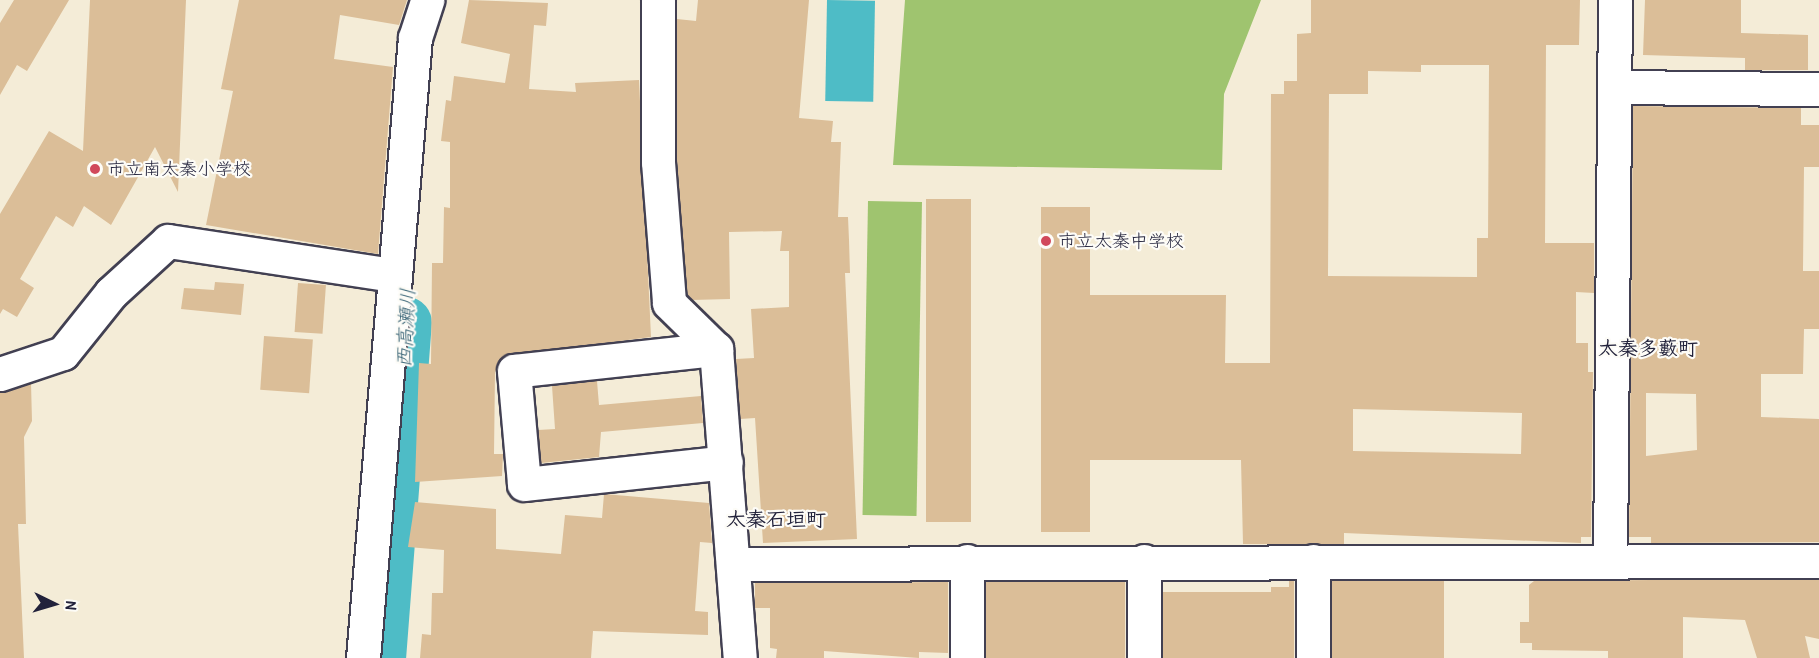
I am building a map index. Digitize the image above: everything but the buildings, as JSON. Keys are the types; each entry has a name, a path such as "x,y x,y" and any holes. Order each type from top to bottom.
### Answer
{"street":[{"path":"363,658 415,38 427,0"},
{"path":"658,0 658,162 669,303 716,349 735,564 740,658"},
{"path":"1610,561 1615,0"},
{"path":"1616,87 1819,89"},
{"path":"0,374 63,353 111,293 168,241 394,275"},
{"path":"716,349 514,372 524,484 726,462"},
{"path":"735,564 967,561 1819,561"},
{"path":"967,561 967,658"},
{"path":"1144,561 1144,658"},
{"path":"1312,658 1313,561"}],"green space":[{"path":"905,0 1261,0 1224,94 1222,170 893,165"},
{"path":"868,201 922,202 917,516 863,515"}],"water":[{"path":"827,0 875,1 873,102 825,101"}],"waterway":[{"name":"西高瀬川","path":"380,658 406,322"}],"place":[{"name":"市立南太秦小学校","path":"95,169"},
{"name":"市立太秦中学校","path":"1046,241"}],"district":[{"name":"太秦多藪町","path":"1648,347"},
{"name":"太秦石垣町","path":"776,518"}]}
